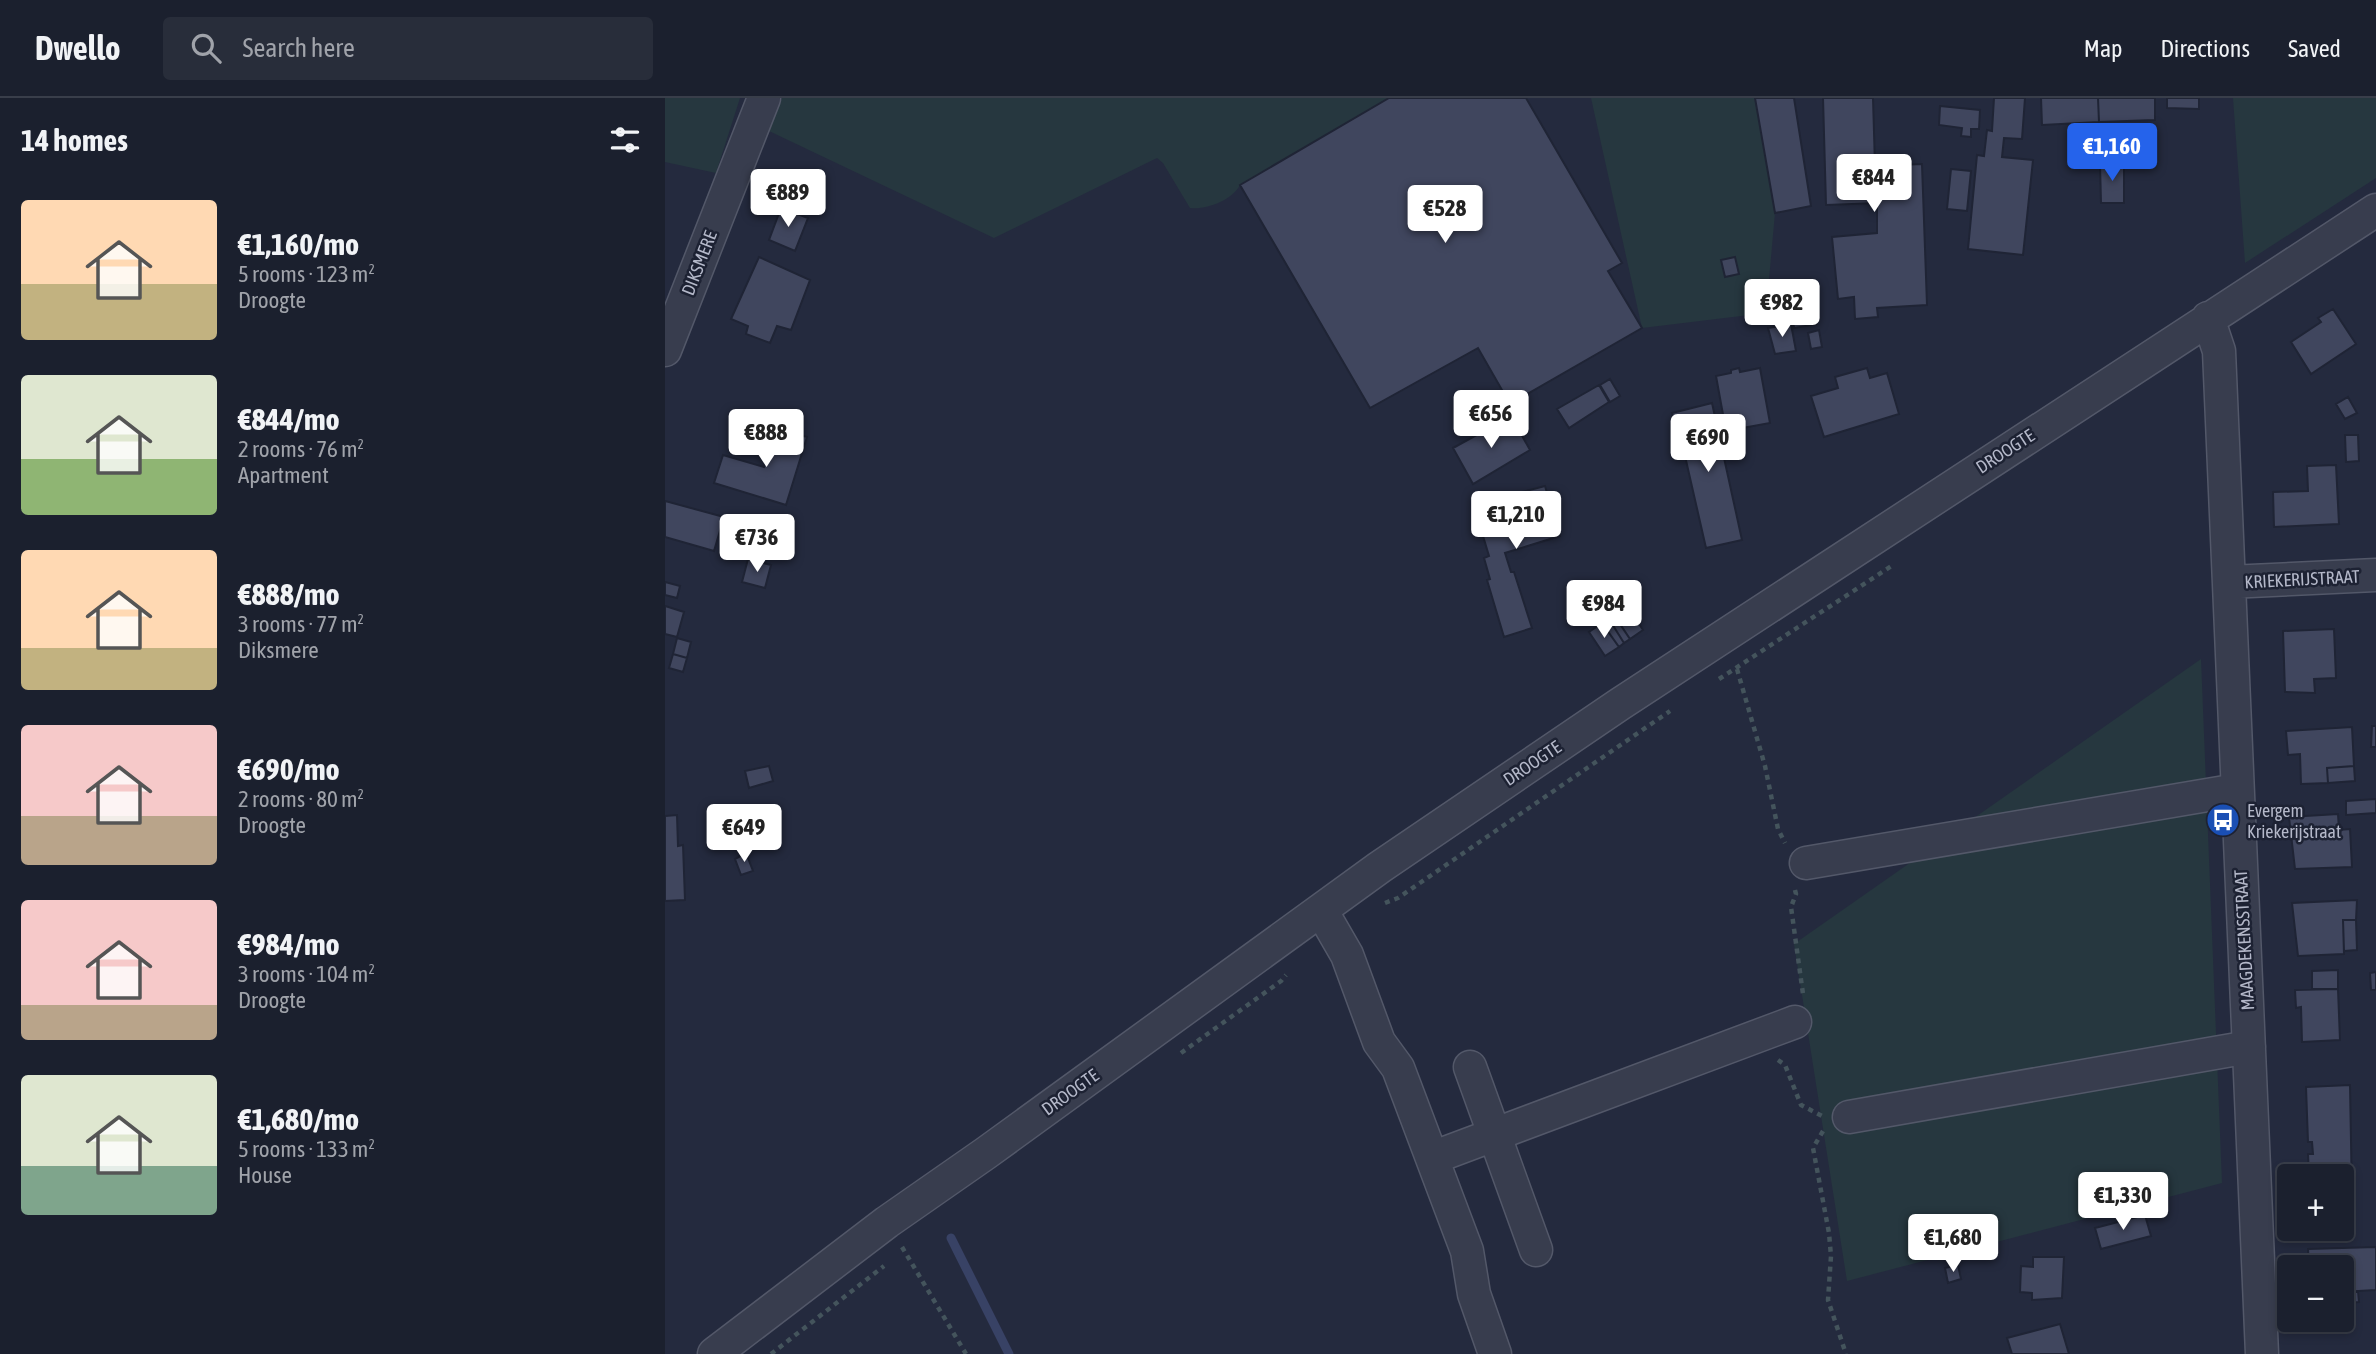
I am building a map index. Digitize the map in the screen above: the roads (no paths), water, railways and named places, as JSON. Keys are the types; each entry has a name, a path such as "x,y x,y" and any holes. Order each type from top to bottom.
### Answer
{"street":[{"name":"DIKSMERE","path":"665,350 764,98"},
{"name":"DROOGTE","path":"714,1354 887,1222 1380,867 1620,704 2376,210"},
{"name":"MAAGDEKENSSTRAAT","path":"2208,318 2218,351 2262,1354"},
{"name":"KRIEKERIJSTRAAT","path":"2229,582 2376,575"},
{"path":"1799,872 2237,790"},
{"path":"1321,910 1347,955 1379,1042 1398,1068 1467,1251 1474,1294 1495,1354"},
{"path":"1432,1158 1795,1022"},
{"path":"1840,1119 2249,1048"},
{"path":"1470,1067 1536,1251"}],"waterway":[{"path":"951,1238 1009,1354"}],"place":[{"name":"Evergem Kriekerijstraat","path":"2223,820"}]}
